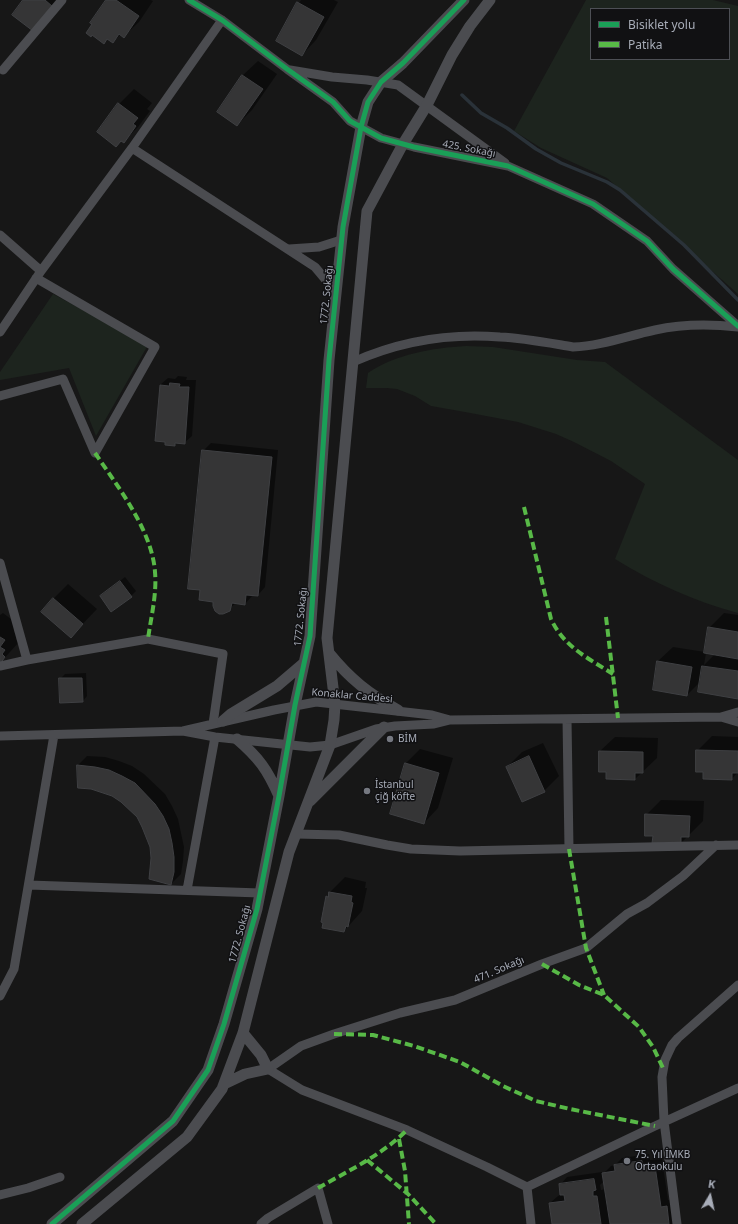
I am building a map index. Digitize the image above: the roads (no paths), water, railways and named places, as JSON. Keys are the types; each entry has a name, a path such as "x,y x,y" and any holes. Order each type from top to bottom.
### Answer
{"street":[{"path":"3,70 62,0"},
{"name":"425. Sokağı","path":"189,0 222,20 333,102 350,121 381,138 508,166 593,204 647,241 673,269 738,326"},
{"name":"1772. Sokağı","path":"52,1224 173,1121 208,1070 224,1024 257,909 295,706 310,636 329,360 343,227 361,127 368,102 381,82 403,63 464,0"},
{"path":"82,1224 187,1137 222,1089 243,1033 289,852 330,744 334,720 335,704 327,638 367,211 403,144 427,105 452,55 470,26 490,0"},
{"path":"0,332 38,274 132,148 222,20"},
{"name":"425. Sokağı","path":"287,69 332,77 398,85 508,166"},
{"path":"132,148 315,267 336,292"},
{"path":"0,235 38,274 155,347 96,453 63,379 0,396"},
{"path":"289,249 319,247 342,240"},
{"path":"353,362 374,352 403,344 443,337 502,337 583,346 604,343 654,330 677,326 700,324 738,326"},
{"path":"0,563 27,660"},
{"path":"0,666 148,639 223,654 218,723"},
{"path":"329,653 342,670 357,683 371,694 398,710"},
{"path":"218,723 277,686 304,663"},
{"name":"Konaklar Caddesi","path":"0,736 54,736 183,731 316,702 398,710 432,715 450,720"},
{"name":"Konaklar Caddesi","path":"183,731 215,737 310,746 330,744 367,731 384,727 434,724 450,720 721,717 738,712"},
{"name":"Konaklar Caddesi","path":"721,717 738,722"},
{"path":"567,719 569,849"},
{"path":"307,804 384,727"},
{"path":"1,993 14,969 54,736"},
{"path":"187,890 215,737"},
{"path":"237,739 261,762 269,774 279,796"},
{"path":"296,834 339,835 387,845 436,851 738,845"},
{"name":"471. Sokağı","path":"268,1069 301,1046 400,1013 455,1000 542,964 586,948 627,914 647,903 683,876 716,845"},
{"path":"29,885 260,893"},
{"path":"677,1224 664,1121 662,1077 665,1060 672,1045 684,1032 738,985"},
{"path":"243,1033 261,1055 268,1069 302,1090 407,1130 527,1187"},
{"path":"224,1084 245,1074 268,1069"},
{"path":"527,1187 664,1121 738,1088"},
{"path":"0,1195 28,1188 60,1177"},
{"path":"527,1187 531,1224"},
{"path":"261,1224 268,1218 318,1188 328,1224"}],"waterway":[{"path":"462,95 481,113 507,128 536,149 561,163 607,182 620,190 684,245 738,300"}],"place":[{"name":"BİM","path":"390,739"},
{"name":"İstanbul çiğ köfte","path":"367,791"},
{"name":"75. Yıl İMKB Ortaokulu","path":"627,1161"}]}
